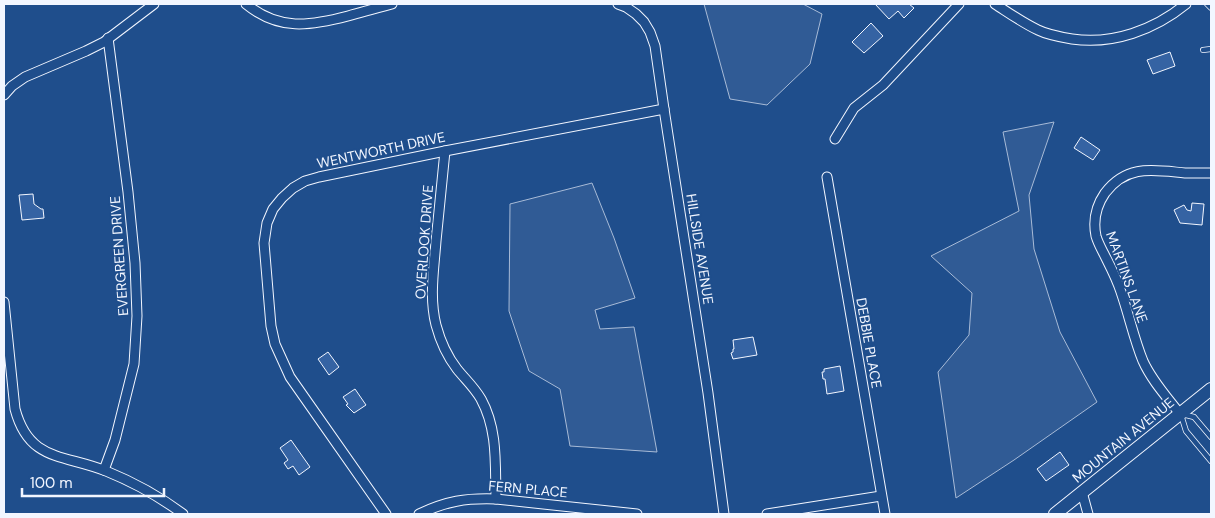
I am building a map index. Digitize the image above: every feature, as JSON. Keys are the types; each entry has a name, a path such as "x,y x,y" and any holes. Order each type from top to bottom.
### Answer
{"main road":[{"name":"MOUNTAIN AVENUE","path":"1054,514 1211,389"}],"street":[{"path":"4,94 25,77 104,42 154,4"},
{"path":"246,4 258,13 275,20 302,25 326,22 392,4"},
{"name":"HILLSIDE AVENUE","path":"618,4 626,7 644,22 653,38 655,46 708,393 724,514"},
{"path":"835,139 854,108 884,85 959,4"},
{"path":"996,4 1039,31 1059,37 1080,40 1116,38 1141,30 1162,21 1186,4"},
{"name":"EVERGREEN DRIVE","path":"104,470 115,440 134,364 137,316 135,263 128,192 108,38"},
{"name":"WENTWORTH DRIVE","path":"386,514 290,377 275,344 271,326 264,243 267,223 273,209 293,188 305,181 319,177 664,109"},
{"name":"OVERLOOK DRIVE","path":"445,151 432,283 433,310 435,323 444,347 481,399 491,423 495,448 496,499"},
{"name":"MARTINS LANE","path":"1180,414 1155,382 1144,362 1121,291 1097,239 1095,220 1097,209 1109,189 1123,177 1134,172 1158,170 1211,173"},
{"name":"DEBBIE PLACE","path":"827,177 885,514"},
{"path":"4,302 14,409 23,432 36,446 49,454 104,470 141,487 183,514"},
{"path":"1082,492 1088,514"},
{"path":"768,514 881,496"},
{"name":"FERN PLACE","path":"419,514 437,506 468,499 496,499 637,514"}],"lane":[{"path":"1207,4 1211,8"},
{"path":"1203,50 1211,49"},
{"path":"1180,414 1194,417 1211,437"},
{"path":"1180,414 1186,431 1211,461"}],"shaded area":[{"path":"704,4 803,4 822,14 810,64 767,105 730,99"},
{"path":"1054,122 1029,195 1034,249 1060,332 1097,402 956,498 938,372 969,335 972,293 931,256 1019,211 1003,132"},
{"path":"592,183 635,298 595,310 600,329 634,327 657,452 570,446 560,389 529,371 509,311 510,204"}],"building":[{"path":"875,4 909,4 914,8 904,18 898,11 889,19"},
{"path":"871,23 883,36 864,53 852,42"},
{"path":"1170,52 1175,66 1153,74 1147,60"},
{"path":"1081,137 1100,150 1093,160 1074,148"},
{"path":"33,194 34,204 43,209 44,218 22,220 19,195"},
{"path":"1192,203 1204,204 1202,225 1180,223 1174,210 1184,205 1187,210 1191,211"},
{"path":"753,337 757,355 733,359 731,353 734,349 733,340"},
{"path":"328,352 339,367 329,375 318,359"},
{"path":"840,366 844,391 827,394 822,372 824,372 824,369"},
{"path":"355,389 366,405 354,413 346,405 348,404 343,397"},
{"path":"291,440 310,467 299,475 293,466 288,469 284,463 288,460 280,448"},
{"path":"1060,452 1069,465 1046,481 1037,469"}]}
